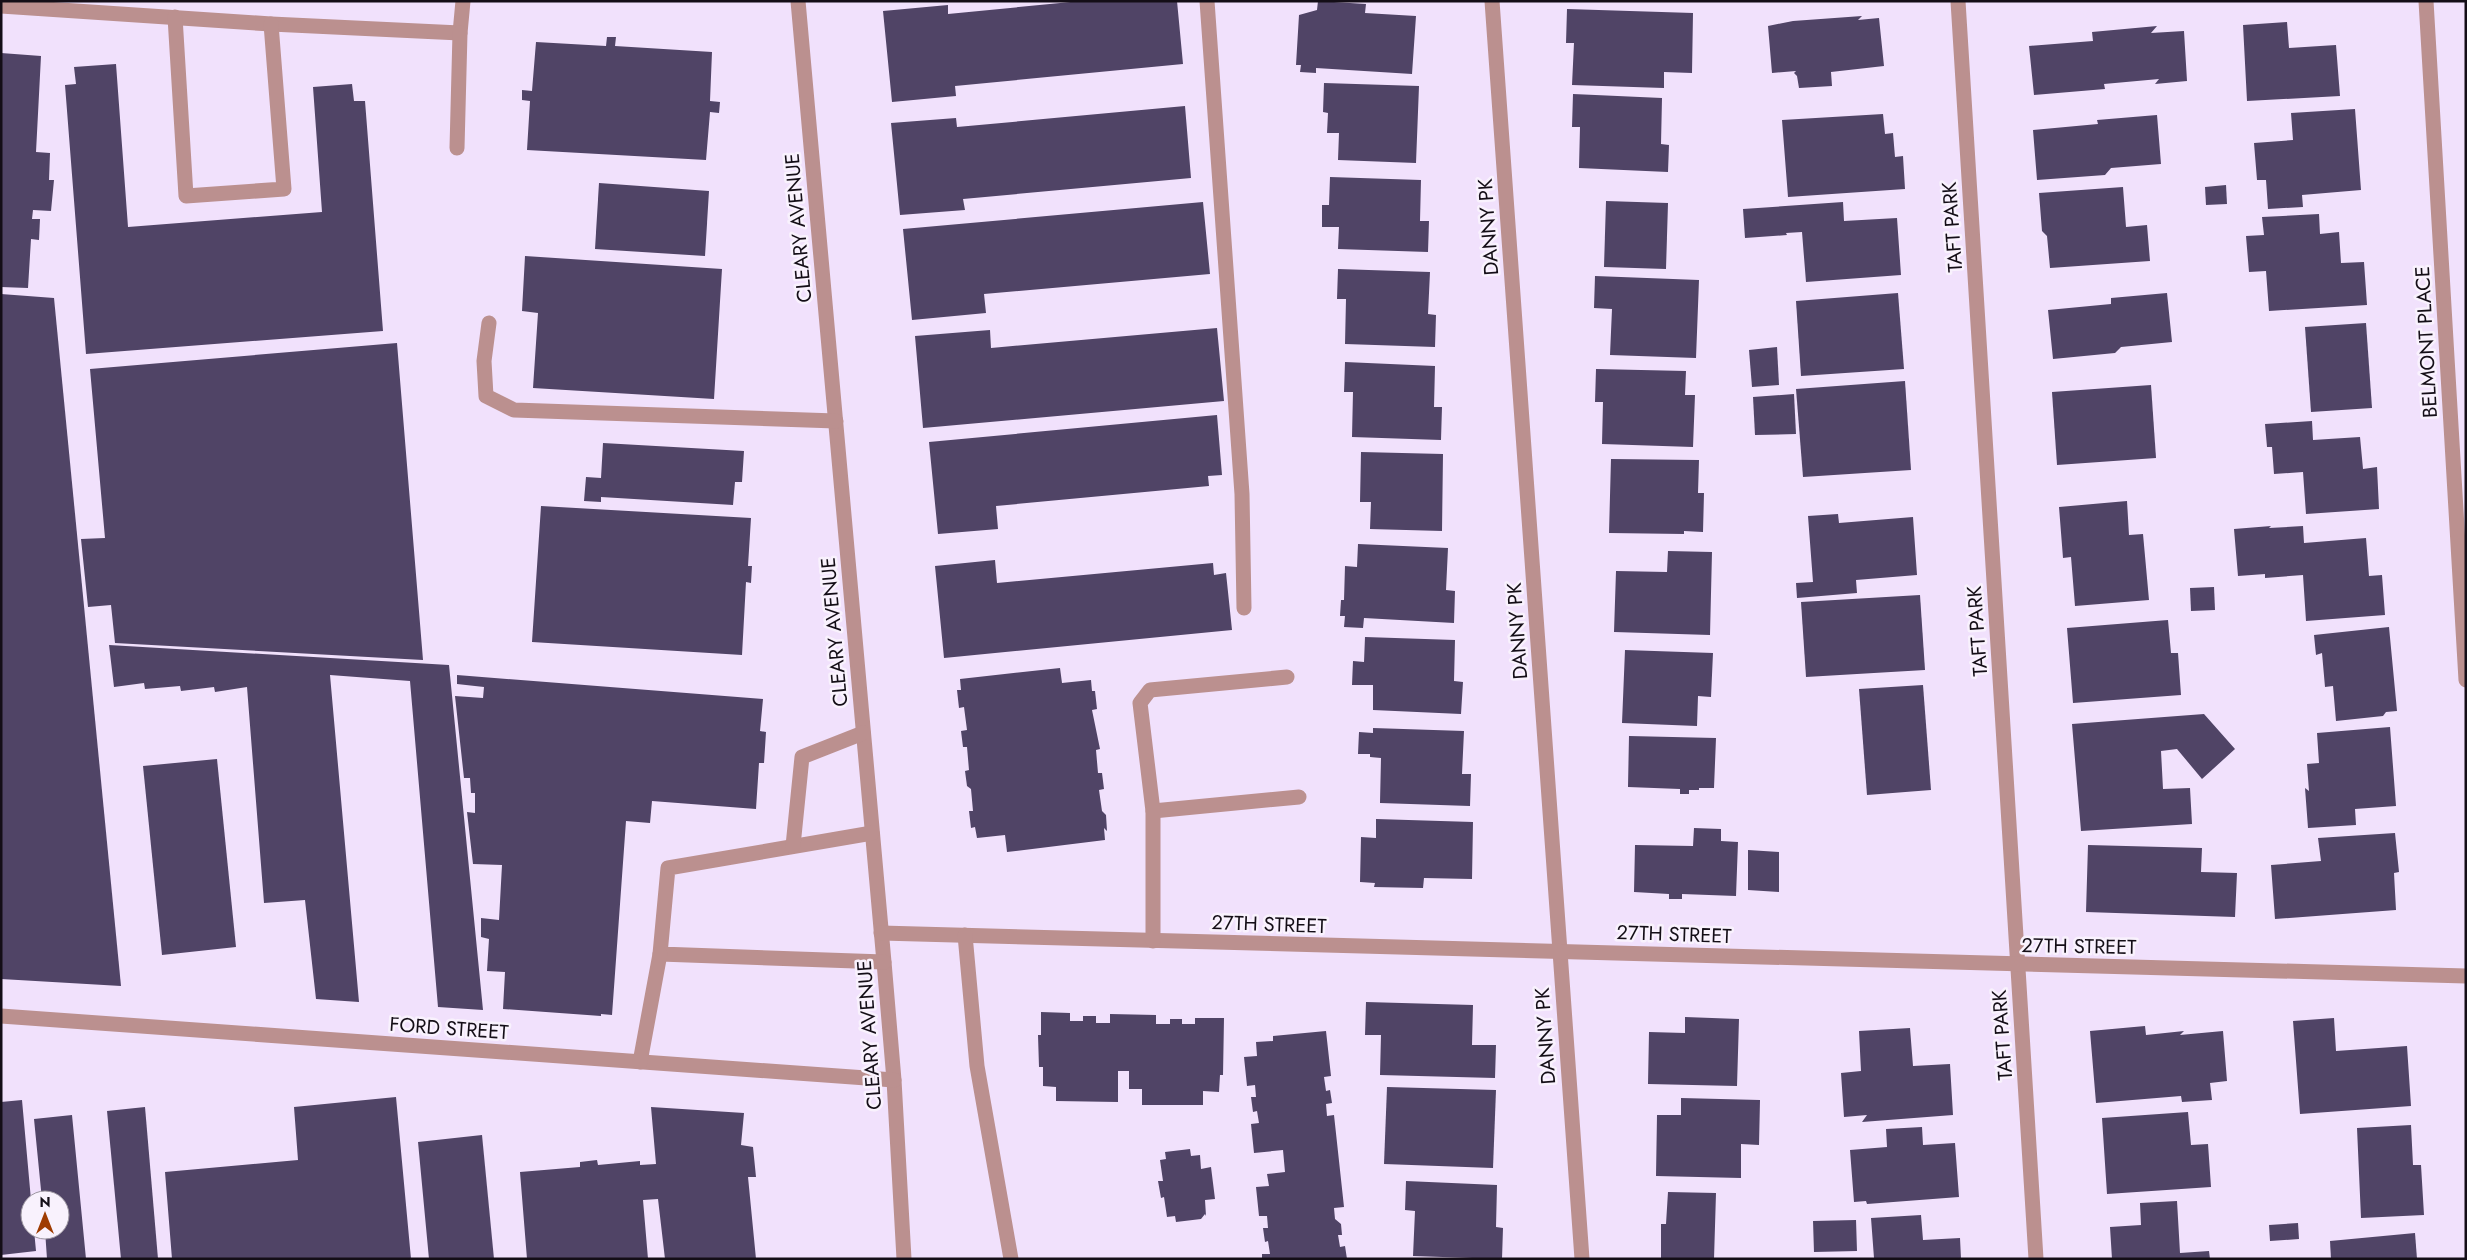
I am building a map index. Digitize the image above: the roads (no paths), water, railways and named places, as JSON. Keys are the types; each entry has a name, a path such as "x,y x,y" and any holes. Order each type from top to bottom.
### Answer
{"street":[{"path":"457,148 460,33 463,1"},
{"name":"CLEARY AVENUE","path":"798,1 894,1080 904,1259"},
{"path":"1207,1 1242,494 1244,608"},
{"name":"DANNY PK","path":"1492,1 1582,1259"},
{"name":"TAFT PARK","path":"1958,1 2036,1259"},
{"name":"BELMONT PLACE","path":"2426,1 2466,680"},
{"path":"1,6 271,24 460,33"},
{"path":"175,17 186,196 284,189 271,24"},
{"path":"489,323 484,361 486,396 514,410 836,421"},
{"path":"1153,940 1153,811 1140,703 1150,690 1287,677"},
{"path":"793,846 802,757 863,733"},
{"path":"1153,811 1299,797"},
{"path":"640,1062 660,954 668,868 872,833"},
{"name":"27TH STREET","path":"881,933 2466,976"},
{"path":"964,936 976,1066 1011,1259"},
{"path":"660,954 884,962"},
{"name":"FORD STREET","path":"1,1016 894,1080"}]}
